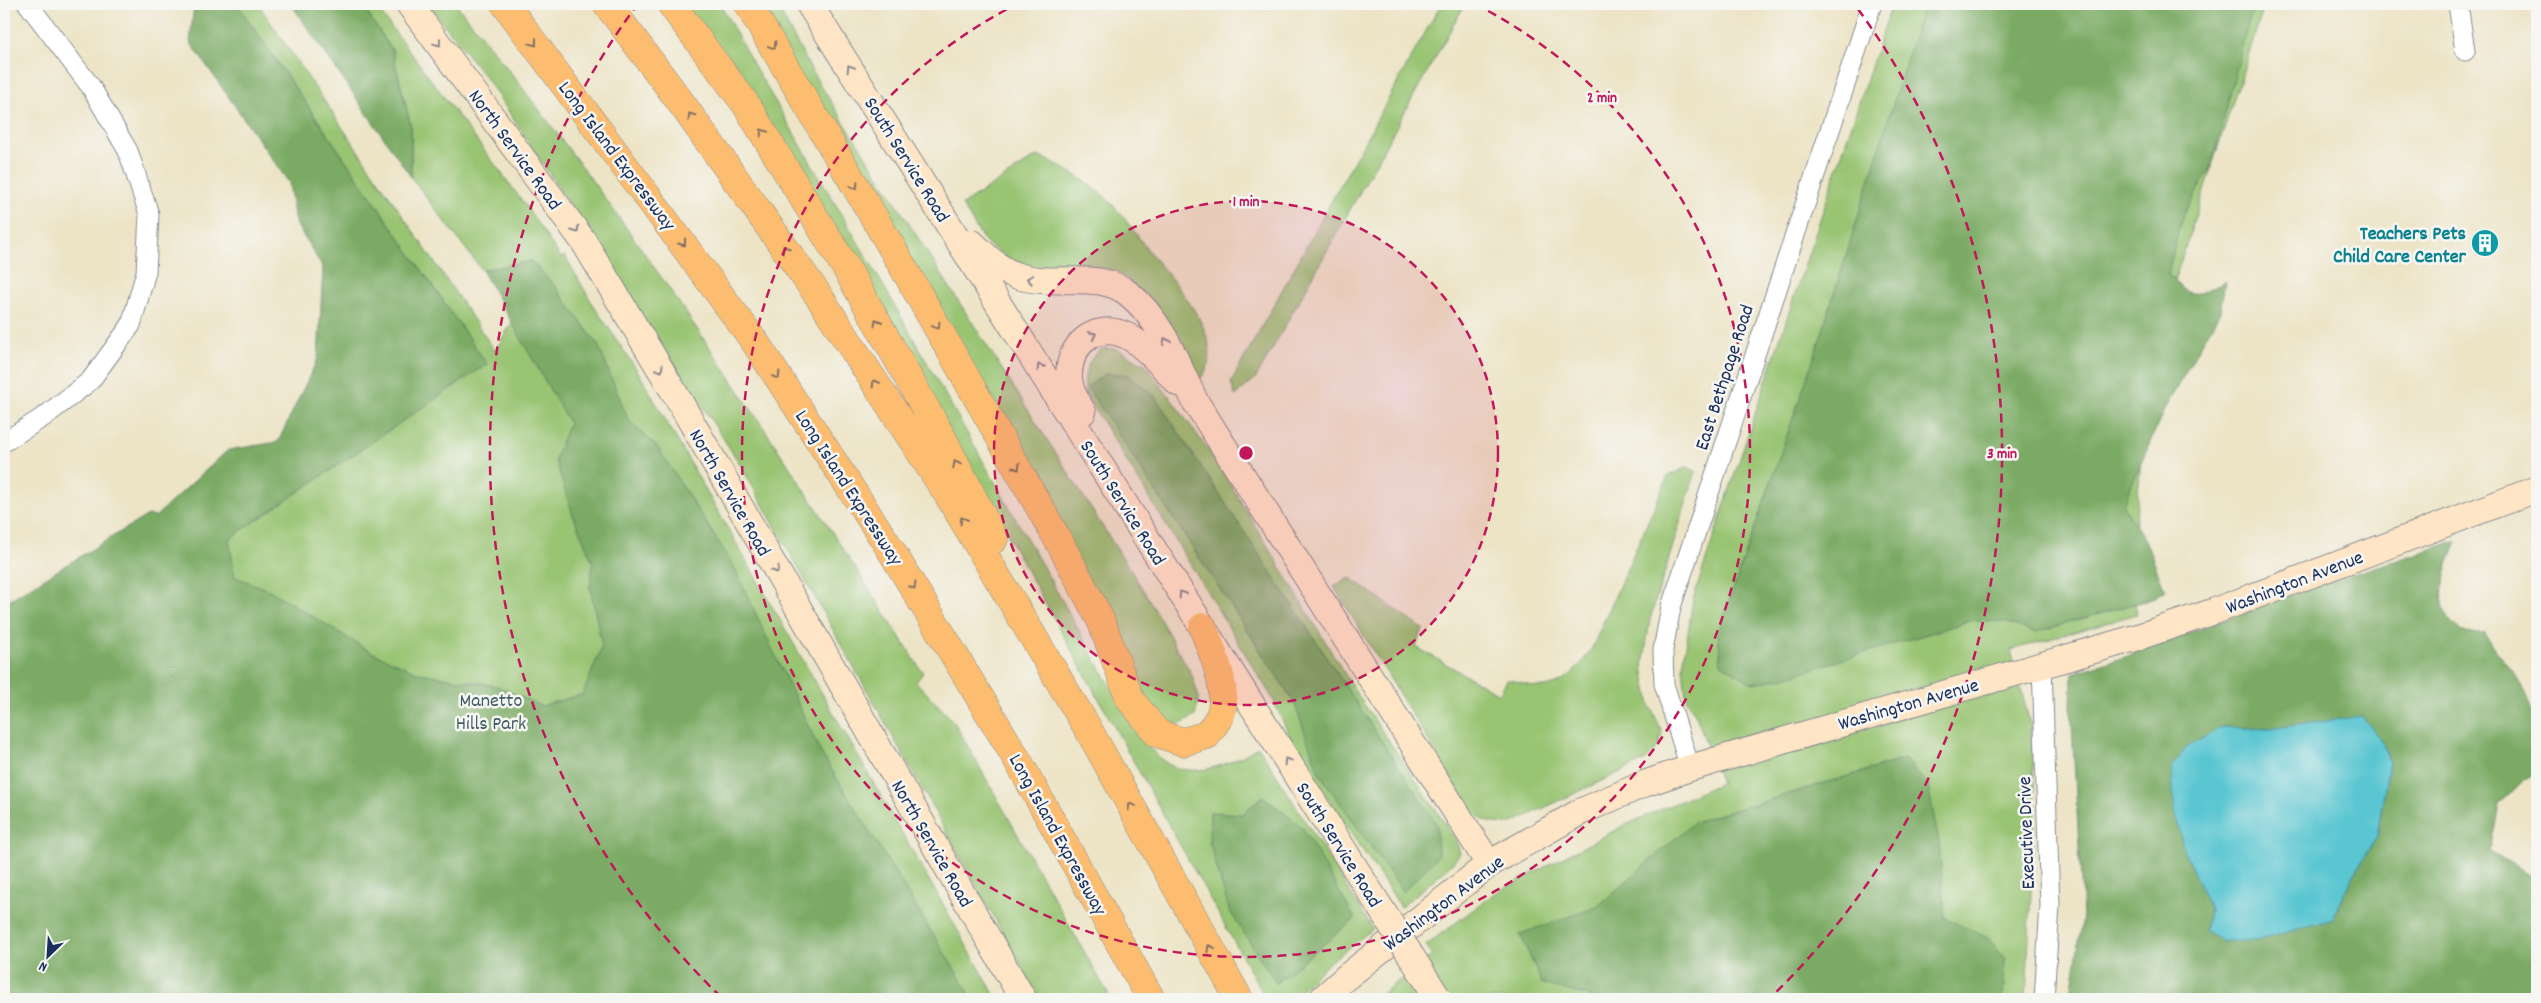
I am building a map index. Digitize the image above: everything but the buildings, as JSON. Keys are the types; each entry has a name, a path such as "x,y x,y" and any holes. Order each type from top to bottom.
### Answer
{"highway":[{"name":"Long Island Expressway","path":"505,4 755,342 889,547 1018,761 1151,999"},
{"path":"608,4 680,100 818,295 947,493 1088,727 1236,995"},
{"path":"671,4 745,102 849,274 944,441 1088,727"},
{"path":"748,4 895,253 1061,545 1101,621 1130,699 1157,733 1183,742 1207,736 1220,716 1223,697 1215,662 1203,627"}],"main road":[{"name":"North Service Road","path":"409,4 584,242 677,397 1023,999"},
{"name":"South Service Road","path":"809,4 1439,999"},
{"path":"942,213 995,265 1006,272 1032,280 1085,280 1102,283 1128,293 1142,306 1161,331 1195,401 1489,864"},
{"path":"1152,546 1070,388 1068,373 1072,359 1078,347 1087,337 1098,331 1113,330 1129,336 1195,401"},
{"name":"Washington Avenue","path":"1322,999 1344,979 1489,864 1580,812 1644,784 1690,768 2003,675 2042,666 2215,611 2537,489"}],"street":[{"path":"4,442 45,416 90,380 131,325 146,272 148,214 128,151 91,87 28,4"},
{"name":"East Bethpage Road","path":"1690,768 1667,701 1664,684 1662,650 1671,607 1872,4"},
{"path":"2458,4 2465,51"},
{"name":"Executive Drive","path":"2042,666 2050,906 2044,999"}],"green space":[{"name":"Manetto Hills Park","path":"194,4 237,4 487,364 229,539 235,577 269,590 371,652 419,673 497,686 541,706 583,694 602,646 590,587 593,563 573,515 555,459 569,423 482,270 531,261 554,285 598,345 629,421 658,448 732,563 820,751 973,999 4,999 4,603 148,515 155,517 228,450 278,442 318,358 323,268 295,222 289,183 190,42"},
{"name":"Manetto Hills Park","path":"237,4 258,4 495,351 542,272 531,261 482,270 411,177 411,127 392,50 361,4 374,4 526,206 561,258 565,256 595,308 637,370 997,999 4,999 4,681 487,364"},
{"path":"291,4 361,4 392,50 411,127 411,177"},
{"path":"428,4 456,4 581,165 699,332 756,416 923,673 916,682 954,722 1111,999 1040,999 740,464 489,82"},
{"path":"684,4 720,4 883,285 1140,738 1168,764 1194,770 1229,763 1258,746 1373,929 1332,960 1291,999 1266,999 966,461"},
{"path":"757,4 776,4 814,75 1145,593 1192,675 1199,698 1195,716 1181,723 1170,725 1159,721 1147,712"},
{"path":"1441,4 1465,4 1256,378 1235,396 1231,382"},
{"path":"1892,4 2265,4 2149,358 2131,580 2137,614 2011,650 2031,728 2035,807 2026,999 1375,999 1432,955 1426,945 1497,892 1621,827 1721,783 1696,716 1686,698 1683,667 1693,599"},
{"path":"1924,4 2256,4 2248,24 2212,165 2181,220 2168,274 2182,288 2194,293 2201,293 2225,281 2220,312 2165,408 2123,505 2145,540 2165,590 2152,599 2036,632 2003,622 1973,620 1779,679 1752,683 1721,664 1718,633 1816,352"},
{"path":"1037,156 1066,169 1111,203 1185,296 1205,331 1209,348 1208,364 1200,379 1130,281 1116,271 1100,268 1027,272 985,242 962,205"},
{"path":"1103,348 1117,349 1146,365 1215,459 1355,691 1456,840 1460,853 1451,865 1401,907 1295,749 1273,699 1085,393 1087,368 1093,357"},
{"path":"1106,373 1129,375 1154,395 1437,825 1438,856 1403,892 1319,773 1294,702 1087,387"},
{"path":"1687,467 1696,471 1650,619 1643,667 1650,705 1662,732 1659,746 1646,760 1510,824 1489,822 1482,819 1472,810 1456,786 1334,587 1350,578 1423,629 1416,647 1499,694 1507,680 1537,687 1555,684 1563,681 1570,675 1592,648 1668,476"},
{"path":"2457,541 2444,579 2444,609 2448,618 2462,632 2485,633 2522,688 2527,697 2533,718 2537,772 2525,779 2499,805 2490,851 2537,879 2537,999 2070,999 2083,915 2071,708 2072,673 2125,657 2312,587","holes":["2311,725 2384,744 2389,763 2377,836 2344,892 2333,919 2299,928 2204,930 2210,909 2222,727 2269,729"]},
{"path":"1905,759 1928,785 1939,842 1945,918 1988,938 2005,959 2003,999 1600,999 1542,984 1520,934 1597,907 1694,822"},
{"path":"1263,796 1303,828 1355,919 1276,983 1229,910 1209,841 1210,812 1242,814"}],"water":[{"path":"2362,716 2384,744 2389,763 2377,836 2344,892 2333,919 2256,941 2222,941 2204,930 2210,909 2184,851 2174,807 2172,768 2186,748 2222,727 2269,729"}],"place":[{"name":"Teachers Pets Child Care Center","path":"2485,243"}]}
